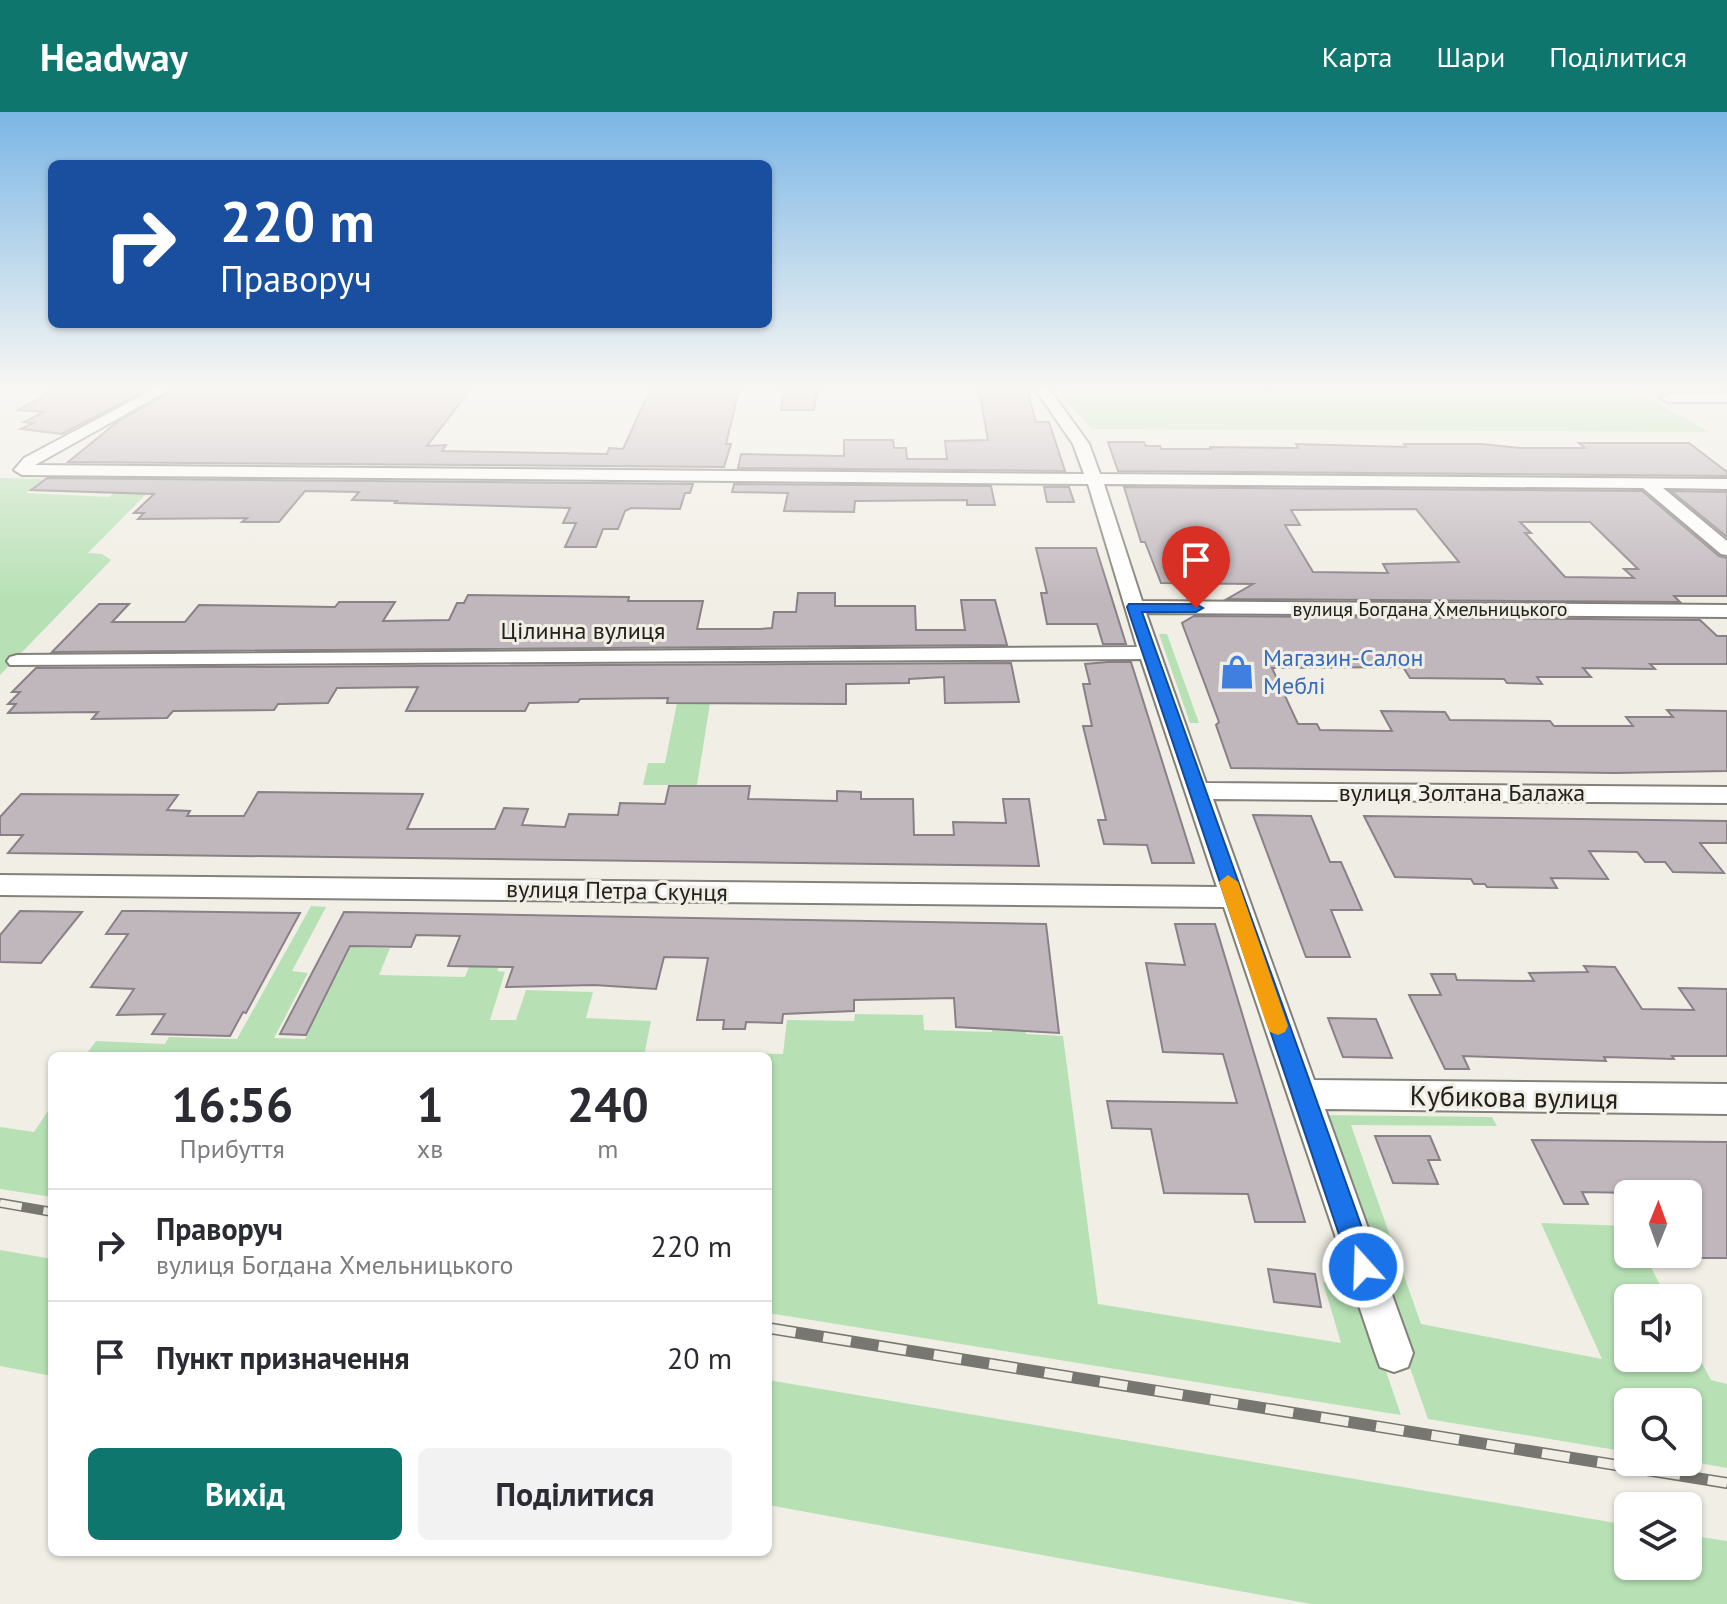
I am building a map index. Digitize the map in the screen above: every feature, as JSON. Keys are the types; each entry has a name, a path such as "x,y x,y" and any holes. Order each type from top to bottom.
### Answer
{"street":[{"path":"34,460 22,470 1727,484"},
{"path":"1087,460 1149,653 1394,1353"},
{"path":"1648,484 1727,550"},
{"name":"вулиця Богдана Хмельницького","path":"1134,607 1727,611"},
{"name":"Цілинна вулиця","path":"17,661 1149,653"},
{"name":"вулиця Золтана Балажа","path":"1197,791 1727,795"},
{"name":"вулиця Петра Скунця","path":"0,885 1233,897"},
{"name":"Кубикова вулиця","path":"1302,1094 1727,1099"}],"green space":[{"path":"0,478 43,479 26,493 109,497 129,480 160,480 88,553 102,554 111,560 0,675"},
{"path":"1159,634 1167,634 1199,723 1190,723"},
{"path":"677,703 710,703 697,785 643,785 648,763 665,763"},
{"path":"311,906 326,907 292,971 308,973 274,1038 305,1039 351,947 390,948 379,975 465,977 471,962 500,963 497,971 505,972 490,1020 516,1020 526,990 593,992 586,1018 651,1021 645,1052 88,1052 96,1041 165,1044 169,1037 237,1039"},
{"path":"991,1013 1024,1014 1026,1034 1063,1036 1098,1304 1341,1343 1323,1282 1357,1287 1401,1415 772,1314 772,1054 783,1054 787,1020 854,1021 855,1014 923,1015 924,1030 992,1032"},
{"path":"48,1111 48,1196 0,1189 0,1127 34,1132"},
{"path":"1321,1115 1492,1117 1497,1126 1351,1125 1421,1324 1602,1359 1541,1223 1614,1226 1614,1268 1651,1268 1660,1284 1614,1284 1614,1372 1702,1372 1702,1363 1711,1380 1727,1384 1727,1468 1702,1464 1702,1388 1614,1388 1614,1450 1428,1419"},
{"path":"0,1250 48,1258 48,1375 0,1366"},
{"path":"772,1381 1614,1523 1614,1580 1702,1580 1702,1537 1727,1541 1727,1604 1311,1604 772,1506"}],"building":[{"path":"71,460 726,460 724,467 68,462"},
{"path":"740,460 1061,460 1065,471 738,468"},
{"path":"1114,460 1711,460 1727,472 1727,476 1118,471"},
{"path":"47,478 693,484 690,493 685,493 680,509 631,508 625,511 618,529 603,529 596,547 565,547 576,523 563,523 570,508 395,503 397,501 352,500 359,492 305,491 279,522 242,522 247,518 138,519 144,513 134,513 154,494 31,490"},
{"path":"734,484 991,486 995,505 967,505 967,500 855,501 854,512 784,511 788,493 732,492"},
{"path":"1044,487 1069,487 1074,502 1047,502"},
{"path":"1124,487 1642,491 1719,556 1727,558 1727,596 1674,596 1680,602 1227,599 1253,584 1161,583 1145,542 1141,542","holes":["1416,509 1459,562 1383,564 1388,573 1313,572 1285,525 1300,525 1291,510","1520,522 1590,522 1638,569 1624,569 1634,578 1565,577 1525,533 1531,533"]},
{"path":"1671,491 1727,492 1727,537"},
{"path":"1036,548 1096,548 1126,644 1103,644 1097,624 1047,624 1041,593 1047,593"},
{"path":"798,593 835,593 835,606 915,606 916,630 965,630 961,600 995,600 1007,645 52,652 99,604 129,604 112,622 185,622 199,605 335,607 339,602 395,602 383,621 449,620 457,603 464,603 468,595 629,597 628,601 703,601 697,629 760,629 772,628 774,612 796,612"},
{"path":"1194,616 1700,620 1717,636 1727,636 1727,664 1650,664 1655,669 1583,668 1591,677 1537,677 1542,684 1507,683 1504,679 1410,678 1403,667 1272,668 1298,724 1317,724 1320,730 1392,731 1381,711 1445,712 1450,720 1550,721 1554,726 1633,726 1626,717 1673,717 1667,710 1727,711 1727,771 1614,773 1231,768 1216,725 1219,722 1182,623"},
{"path":"1131,662 1194,863 1152,863 1147,845 1104,844 1098,820 1106,820 1083,726 1092,726 1083,684 1090,684 1085,664"},
{"path":"1011,663 1019,702 945,703 944,677 909,679 909,683 846,684 846,704 667,703 668,698 580,699 578,702 529,703 525,711 406,711 418,687 337,688 328,703 278,704 274,710 173,711 167,718 92,719 98,712 8,713 16,704 8,704 20,692 12,692 36,668"},
{"path":"669,786 750,786 748,799 837,801 837,791 861,792 861,799 913,799 914,835 954,835 953,822 1006,823 1003,799 1029,799 1039,866 8,853 23,835 0,835 0,817 21,794 178,795 167,810 190,811 187,816 244,816 258,792 423,794 407,829 495,829 504,808 528,809 522,825 565,827 569,814 618,815 620,803 665,804"},
{"path":"1253,815 1311,816 1330,862 1341,862 1362,910 1331,910 1350,957 1306,957"},
{"path":"1364,816 1727,821 1727,843 1700,843 1724,873 1673,872 1665,862 1645,862 1637,852 1589,851 1608,879 1551,878 1557,888 1487,887 1485,884 1474,884 1471,879 1395,877"},
{"path":"20,911 82,912 41,963 0,962 0,935"},
{"path":"122,911 300,913 246,1013 243,1012 230,1036 152,1034 165,1014 117,1015 134,989 91,987 128,934 106,934"},
{"path":"344,912 1046,924 1059,1033 956,1027 954,998 854,1000 854,1011 783,1014 782,1023 746,1022 745,1029 723,1029 724,1020 697,1020 708,958 664,957 656,989 594,985 506,987 513,967 448,966 460,936 416,935 411,947 350,946 306,1035 280,1034"},
{"path":"1175,924 1215,924 1305,1222 1255,1222 1248,1194 1164,1193 1151,1129 1112,1128 1107,1101 1237,1103 1223,1054 1163,1052 1146,963 1185,965"},
{"path":"1584,966 1615,967 1642,1009 1694,1010 1679,988 1727,989 1727,1056 1672,1056 1674,1059 1604,1057 1606,1061 1463,1056 1469,1069 1445,1069 1409,995 1441,995 1431,974 1455,974 1457,980 1534,981 1529,973 1588,972"},
{"path":"1328,1018 1376,1019 1392,1058 1343,1057"},
{"path":"1375,1136 1430,1136 1440,1160 1428,1160 1438,1184 1393,1183"},
{"path":"1532,1140 1727,1142 1727,1258 1702,1258 1702,1180 1614,1180 1614,1193 1582,1192 1588,1204 1564,1204"},
{"path":"1268,1269 1315,1274 1321,1307 1274,1302"}],"railway":[{"path":"0,1203 48,1211"},
{"path":"772,1329 1727,1483"}],"slow traffic":[{"path":"1228,882 1278,1026"}],"place":[{"name":"Магазин-Салон Меблі","path":"1237,672"}],"route":[{"path":"1196,608 1134,607 1363,1267"}]}
